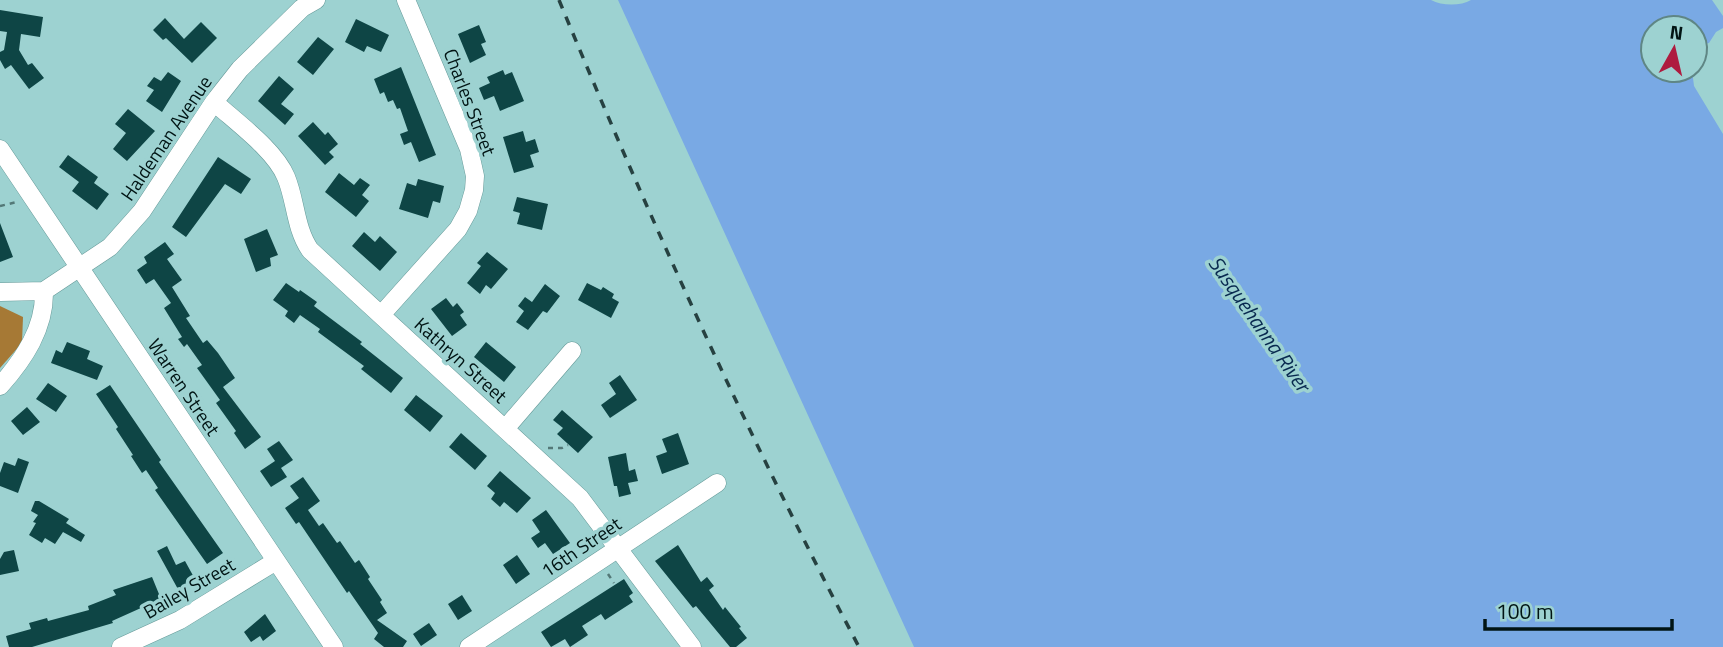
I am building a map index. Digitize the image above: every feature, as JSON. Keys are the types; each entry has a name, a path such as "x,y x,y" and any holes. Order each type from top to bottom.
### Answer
{"street":[{"name":"Haldeman Avenue","path":"44,291 110,247 142,211 214,102 240,69 302,8 316,0"},
{"name":"Charles Street","path":"380,315 458,229 468,211 474,190 475,176 469,149 406,0"},
{"name":"Kathryn Street","path":"214,102 268,152 282,169 291,191 301,234 310,250 580,498 692,647"},
{"name":"Warren Street","path":"0,149 334,647"},
{"path":"0,292 44,291 42,316 35,336 24,356 0,386"},
{"path":"505,429 572,351"},
{"name":"16th Street","path":"469,647 717,483"},
{"name":"Bailey Street","path":"121,647 180,620 276,561"}],"path":[{"path":"537,458 549,447 560,448 568,445"}],"shaded area":[{"path":"0,306 23,317 22,343 0,368"}],"water":[{"name":"Susquehanna River","path":"618,0 1431,0 1451,4 1471,0 1712,0 1723,16 1723,28 1716,32 1709,43 1709,14 1639,14 1639,84 1694,84 1723,134 1723,647 914,647"}],"building":[{"path":"0,10 43,17 40,37 21,34 19,50 28,65 32,63 44,78 29,89 11,65 5,69 0,60 7,32 0,31"},
{"path":"165,18 184,39 201,22 217,38 192,63 166,38 163,40 153,30"},
{"path":"356,19 389,35 381,52 367,46 364,52 345,42"},
{"path":"479,25 486,42 481,44 486,55 470,63 458,34"},
{"path":"318,37 334,49 313,75 297,62"},
{"path":"401,67 436,155 419,162 411,142 404,145 400,134 408,131 400,108 397,109 393,100 388,102 384,92 380,94 374,79"},
{"path":"503,70 505,75 512,72 524,101 500,111 494,96 484,100 479,88 490,83 487,77"},
{"path":"168,72 181,81 162,112 146,101 154,90 147,86 154,77 161,81"},
{"path":"279,76 294,89 281,104 294,114 285,125 258,101"},
{"path":"128,109 155,131 127,161 113,149 126,133 115,124"},
{"path":"313,122 325,135 328,132 338,144 329,152 334,157 325,165 298,136"},
{"path":"523,131 526,142 535,139 539,152 530,155 534,167 514,173 503,137"},
{"path":"68,155 98,177 94,183 109,194 97,210 72,191 79,182 59,167"},
{"path":"218,157 251,179 241,194 225,184 186,237 172,227"},
{"path":"339,173 354,185 360,178 370,185 362,195 369,201 356,217 325,192"},
{"path":"418,179 444,186 440,203 433,201 428,218 399,209 407,183 416,186"},
{"path":"517,197 548,204 542,230 517,224 520,213 513,211"},
{"path":"0,223 13,257 0,262"},
{"path":"267,229 278,255 270,258 271,266 256,272 244,239"},
{"path":"364,232 375,242 380,236 397,252 380,271 352,246"},
{"path":"165,242 174,254 167,259 182,280 172,287 190,316 186,318 203,343 207,340 218,353 235,378 223,387 261,437 245,449 216,403 220,400 197,368 202,365 187,344 184,347 178,339 182,337 164,308 171,303 154,279 146,284 137,270 147,263 144,257"},
{"path":"487,252 508,269 491,289 486,285 480,294 467,283 481,266 477,263"},
{"path":"286,283 317,302 314,306 362,342 360,344 403,378 391,393 361,369 364,366 318,332 320,329 300,315 294,323 285,316 288,311 273,300"},
{"path":"587,283 601,290 603,287 614,294 612,298 619,302 611,318 578,300"},
{"path":"545,284 560,296 547,313 543,311 528,330 516,322 524,311 518,306 525,297 532,302"},
{"path":"446,298 453,307 457,303 464,312 460,315 467,325 452,336 431,309"},
{"path":"67,342 90,351 87,359 103,366 97,380 51,363 56,350 62,353"},
{"path":"486,342 516,367 504,382 474,357"},
{"path":"620,375 637,400 610,418 601,405 616,394 609,383"},
{"path":"48,383 67,396 56,412 36,399"},
{"path":"110,385 161,460 159,462 223,553 207,564 155,490 158,488 146,470 142,473 116,429 118,427 96,394"},
{"path":"416,395 443,416 430,432 404,410"},
{"path":"27,407 40,422 23,435 11,421"},
{"path":"562,410 593,437 578,453 557,434 563,428 553,420"},
{"path":"461,433 487,456 475,470 449,447"},
{"path":"678,433 689,464 662,474 656,456 667,452 662,439"},
{"path":"279,441 293,460 281,468 287,477 271,487 260,471 275,461 267,449"},
{"path":"626,453 629,471 635,469 638,481 628,483 631,494 619,497 608,457"},
{"path":"18,458 29,462 18,493 0,486 0,473 4,462 15,466"},
{"path":"500,471 531,498 517,513 504,502 500,507 491,499 495,493 487,486"},
{"path":"303,477 320,501 308,510 319,526 323,523 337,543 340,541 355,563 359,560 387,613 377,620 407,641 403,647 384,647 374,639 378,633 299,522 296,524 285,508 299,498 290,486"},
{"path":"35,501 69,519 66,523 85,535 81,542 63,532 55,544 45,538 42,543 29,535 38,515 31,511"},
{"path":"546,510 570,543 553,554 545,543 538,548 531,538 540,532 532,520"},
{"path":"678,545 701,582 707,577 714,586 709,590 723,610 725,607 741,627 739,628 747,638 736,647 730,647 696,606 693,608 655,561"},
{"path":"167,546 176,565 185,561 196,581 179,591 157,551"},
{"path":"14,550 19,571 0,575 0,559 4,552"},
{"path":"517,555 530,574 516,584 503,565"},
{"path":"152,577 161,599 112,621 113,623 32,647 9,647 6,636 31,629 29,623 89,610 88,606 116,595 113,590"},
{"path":"624,579 633,593 629,596 633,602 605,620 601,614 582,626 588,635 570,647 565,639 551,647 541,632"},
{"path":"462,595 472,611 458,620 448,604"},
{"path":"265,614 276,631 263,641 260,636 251,642 244,632"},
{"path":"429,623 437,635 421,646 413,634"}],"railway":[{"path":"559,0 629,164 739,408 859,647"}]}
